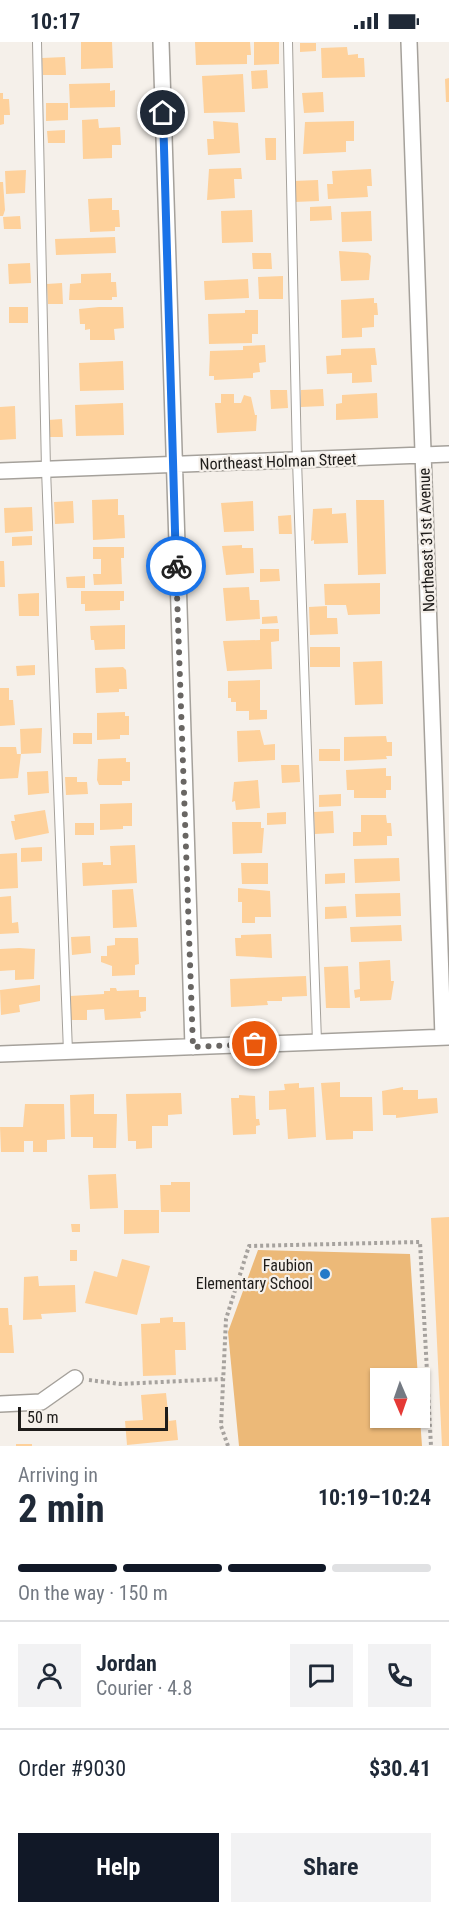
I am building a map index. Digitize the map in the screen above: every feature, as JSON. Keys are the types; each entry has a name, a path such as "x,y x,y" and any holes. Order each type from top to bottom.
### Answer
{"street":[{"path":"161,42 172,465 193,1047"},
{"name":"Northeast 31st Avenue","path":"409,42 447,1041"},
{"name":"Northeast Holman Street","path":"0,471 449,454"},
{"path":"0,1054 317,1042 447,1041"},
{"path":"0,1404 41,1402 75,1378"}],"lane":[{"path":"37,42 46,470 68,1052"},
{"path":"288,42 297,460 317,1042"}],"path":[{"path":"228,1446 221,1426 226,1319 249,1246 420,1242 431,1446"},
{"path":"75,1378 120,1384 223,1379"}],"shaded area":[{"path":"258,1250 410,1254 417,1368 370,1368 370,1428 421,1428 422,1446 239,1446 228,1332"}],"building":[{"path":"81,42 112,42 113,68 81,69"},
{"path":"195,42 250,42 251,55 247,55 247,64 196,65"},
{"path":"254,42 279,42 279,64 254,65"},
{"path":"300,43 316,43 316,51 300,52"},
{"path":"347,47 348,55 358,54 358,58 364,58 365,77 322,78 321,48"},
{"path":"65,57 66,75 43,75 42,58"},
{"path":"267,70 268,88 252,89 251,71"},
{"path":"243,74 245,112 204,113 202,76"},
{"path":"449,78 449,102 446,102 445,79"},
{"path":"110,83 110,91 115,90 115,107 70,108 69,84"},
{"path":"323,92 324,112 304,113 302,93"},
{"path":"0,93 3,93 3,99 9,99 10,115 4,115 4,124 0,125"},
{"path":"46,103 68,103 68,120 46,121"},
{"path":"98,119 99,128 120,127 121,145 112,145 112,158 83,159 82,120"},
{"path":"213,121 238,123 240,153 208,155 207,139 214,139"},
{"path":"354,121 354,141 346,141 346,152 303,154 305,122"},
{"path":"65,130 65,143 48,143 47,131"},
{"path":"265,138 276,138 276,160 266,160"},
{"path":"241,168 242,179 234,179 235,198 207,200 209,169"},
{"path":"371,169 372,186 367,186 368,197 328,199 327,184 333,184 332,171"},
{"path":"26,170 25,193 6,194 5,171"},
{"path":"318,180 319,201 294,202 293,181"},
{"path":"0,182 3,182 5,210 3,216 0,216"},
{"path":"112,198 112,210 119,210 120,227 115,227 115,231 90,232 88,199"},
{"path":"331,206 332,220 310,221 310,207"},
{"path":"252,210 253,242 222,243 221,211"},
{"path":"371,211 372,241 342,242 341,212"},
{"path":"20,216 21,229 4,229 3,217"},
{"path":"115,237 116,253 56,255 55,239"},
{"path":"339,251 368,253 371,256 369,280 341,281"},
{"path":"252,253 271,253 272,269 253,269"},
{"path":"30,263 31,283 9,284 8,264"},
{"path":"111,273 111,282 116,282 117,297 112,297 112,300 69,300 70,284 81,283 81,274"},
{"path":"283,276 283,299 259,299 258,277"},
{"path":"248,279 249,298 205,300 204,281"},
{"path":"62,283 63,304 48,304 47,284"},
{"path":"374,298 378,315 374,315 374,327 362,328 362,337 342,338 341,300"},
{"path":"9,307 28,307 28,323 9,323"},
{"path":"123,307 124,328 114,329 115,340 90,340 90,329 85,330 85,324 80,324 79,309"},
{"path":"245,310 258,310 258,334 252,334 252,343 209,344 208,314 245,313"},
{"path":"265,345 266,362 259,363 260,372 253,373 253,378 214,380 214,376 209,376 210,351 243,350 243,346"},
{"path":"375,348 377,365 371,365 372,382 352,383 352,373 327,374 326,356 341,355 341,349"},
{"path":"123,361 124,390 80,391 79,363"},
{"path":"323,389 324,406 301,407 301,390"},
{"path":"270,390 287,390 288,408 271,409"},
{"path":"377,393 378,418 336,420 336,404 342,403 342,395"},
{"path":"221,394 234,394 234,403 241,403 244,395 251,397 255,415 257,415 256,431 217,433 215,403 221,403"},
{"path":"123,403 124,435 76,436 75,405"},
{"path":"15,406 16,439 0,440 0,407"},
{"path":"62,419 63,437 49,437 48,420"},
{"path":"118,499 118,515 124,515 125,538 93,540 92,500"},
{"path":"356,500 384,500 386,574 358,575"},
{"path":"73,501 74,523 55,524 54,502"},
{"path":"253,501 254,531 224,532 221,503"},
{"path":"32,507 33,531 5,533 4,508"},
{"path":"332,508 332,514 346,513 348,543 314,544 314,540 311,541 313,509"},
{"path":"291,515 292,534 279,534 278,516"},
{"path":"32,536 32,545 12,546 12,537"},
{"path":"242,545 242,548 253,548 254,573 226,575 222,546"},
{"path":"93,547 124,547 124,558 121,558 122,584 94,585 93,574 101,574 101,559 93,559"},
{"path":"0,561 4,561 5,587 0,587"},
{"path":"260,569 279,569 280,581 260,582"},
{"path":"85,576 85,588 67,588 66,577"},
{"path":"380,583 380,614 348,615 346,605 325,605 324,584"},
{"path":"249,587 250,600 259,600 260,619 226,621 223,588"},
{"path":"81,591 124,591 124,601 120,601 120,610 85,611 85,604 81,604"},
{"path":"39,593 39,616 19,616 18,594"},
{"path":"327,606 327,618 337,618 338,634 310,635 309,607"},
{"path":"277,616 278,623 262,624 262,617"},
{"path":"125,625 125,649 95,650 94,640 91,640 90,626"},
{"path":"260,629 279,629 279,641 271,642 272,669 227,671 223,641 260,640"},
{"path":"310,647 340,647 340,667 310,667"},
{"path":"382,661 383,704 355,705 353,662"},
{"path":"35,665 35,675 17,676 16,666"},
{"path":"123,667 126,670 127,689 119,689 119,692 96,693 95,668"},
{"path":"260,680 260,710 267,710 267,719 249,720 249,711 236,711 236,702 231,702 231,698 228,698 228,681"},
{"path":"0,688 9,688 9,700 13,700 15,725 0,726"},
{"path":"125,712 125,716 129,716 129,735 120,735 120,739 97,740 97,713"},
{"path":"42,728 41,753 21,754 20,729"},
{"path":"260,730 264,745 275,744 275,760 238,762 237,731"},
{"path":"73,733 92,733 92,744 73,744"},
{"path":"386,736 387,742 392,742 392,756 386,756 387,759 344,761 344,737"},
{"path":"0,747 16,747 17,754 21,754 18,778 0,779"},
{"path":"319,749 340,749 340,761 319,761"},
{"path":"126,758 126,762 130,762 130,781 122,781 122,785 99,785 97,780 98,759"},
{"path":"281,765 299,765 300,782 282,783"},
{"path":"386,768 386,776 391,776 391,790 386,790 386,798 354,798 354,790 347,790 346,770"},
{"path":"48,771 49,793 28,795 27,772"},
{"path":"65,777 77,777 77,782 87,782 88,794 66,795"},
{"path":"258,780 260,808 236,810 235,801 232,802 234,782"},
{"path":"341,794 341,806 319,807 319,795"},
{"path":"132,803 132,826 123,826 123,829 100,830 100,804"},
{"path":"45,810 49,833 15,840 11,821 15,821 14,815"},
{"path":"333,811 334,833 315,834 314,812"},
{"path":"286,812 286,824 267,825 267,813"},
{"path":"361,815 386,815 387,823 391,823 392,836 387,836 387,845 353,846 353,832 361,832"},
{"path":"232,822 261,822 261,828 264,828 262,853 233,854"},
{"path":"75,823 94,823 94,835 75,835"},
{"path":"135,845 137,883 83,886 82,863 103,862 103,865 111,865 110,846"},
{"path":"42,847 42,861 21,862 21,848"},
{"path":"17,853 18,888 0,889 0,854"},
{"path":"399,858 400,881 355,883 354,859"},
{"path":"241,863 268,863 268,884 242,884"},
{"path":"345,873 345,883 325,884 325,874"},
{"path":"238,888 270,891 271,917 255,917 255,923 242,923 242,902 238,902"},
{"path":"133,889 137,927 113,928 112,890"},
{"path":"400,893 401,916 356,917 355,894"},
{"path":"11,896 12,923 18,922 19,933 0,934 0,897"},
{"path":"346,906 347,918 325,919 325,907"},
{"path":"401,925 402,941 351,942 350,927"},
{"path":"271,934 272,958 236,956 235,938 241,938 241,935"},
{"path":"90,936 91,953 72,955 71,937"},
{"path":"115,938 138,938 139,964 135,965 135,975 112,976 112,966 101,962 101,956 107,956 107,946 115,945"},
{"path":"0,949 35,949 34,979 15,980 15,970 0,971"},
{"path":"390,960 391,981 394,981 391,1000 360,1001 360,997 355,998 354,990 360,989 359,962"},
{"path":"348,966 350,1008 326,1008 324,967"},
{"path":"306,976 307,996 282,997 282,1001 267,1001 268,1005 231,1007 230,979"},
{"path":"40,985 40,1001 19,1005 20,1012 1,1015 0,990"},
{"path":"110,988 116,988 117,991 139,990 139,997 146,997 146,1011 140,1012 141,1018 105,1020 104,1009 87,1010 87,1020 71,1020 70,996 104,994 104,991 110,991"},
{"path":"340,1082 340,1097 372,1097 373,1131 353,1131 353,1139 326,1140 321,1083"},
{"path":"299,1083 299,1088 314,1087 316,1137 288,1139 286,1109 269,1110 269,1091 285,1090 284,1084"},
{"path":"403,1087 403,1090 418,1090 418,1099 437,1098 438,1113 396,1118 396,1115 383,1115 382,1091"},
{"path":"181,1093 182,1114 168,1115 168,1126 152,1126 152,1148 136,1149 136,1141 128,1141 126,1094"},
{"path":"94,1094 94,1114 117,1114 116,1148 93,1148 93,1137 71,1137 70,1095"},
{"path":"239,1095 255,1096 256,1119 259,1119 260,1125 256,1126 256,1134 233,1135 231,1098 239,1098"},
{"path":"25,1104 64,1104 65,1139 47,1140 47,1152 33,1152 33,1141 24,1141 24,1152 1,1152 0,1127 23,1127"},
{"path":"116,1174 118,1208 90,1209 88,1175"},
{"path":"171,1182 190,1182 190,1212 161,1212 160,1185 171,1185"},
{"path":"124,1210 159,1210 159,1233 124,1234"},
{"path":"449,1217 449,1446 442,1446 431,1218"},
{"path":"71,1224 80,1224 80,1232 72,1232"},
{"path":"70,1250 77,1250 77,1261 70,1261"},
{"path":"122,1259 150,1266 137,1315 85,1303 94,1271 117,1277"},
{"path":"38,1276 39,1286 75,1285 76,1312 41,1314 42,1319 23,1320 24,1277"},
{"path":"0,1308 8,1308 14,1353 0,1353"},
{"path":"173,1317 173,1322 185,1322 186,1350 175,1350 176,1375 143,1376 141,1324 160,1323 160,1318"},
{"path":"166,1393 169,1421 176,1420 178,1440 127,1445 125,1421 143,1420 141,1395"},
{"path":"16,1444 32,1444 32,1446 16,1446"}],"way so far":[{"path":"176,566 193,1047 255,1044"}],"place":[{"name":"Faubion Elementary School","path":"325,1274"}],"route":[{"path":"163,113 176,566"}]}
